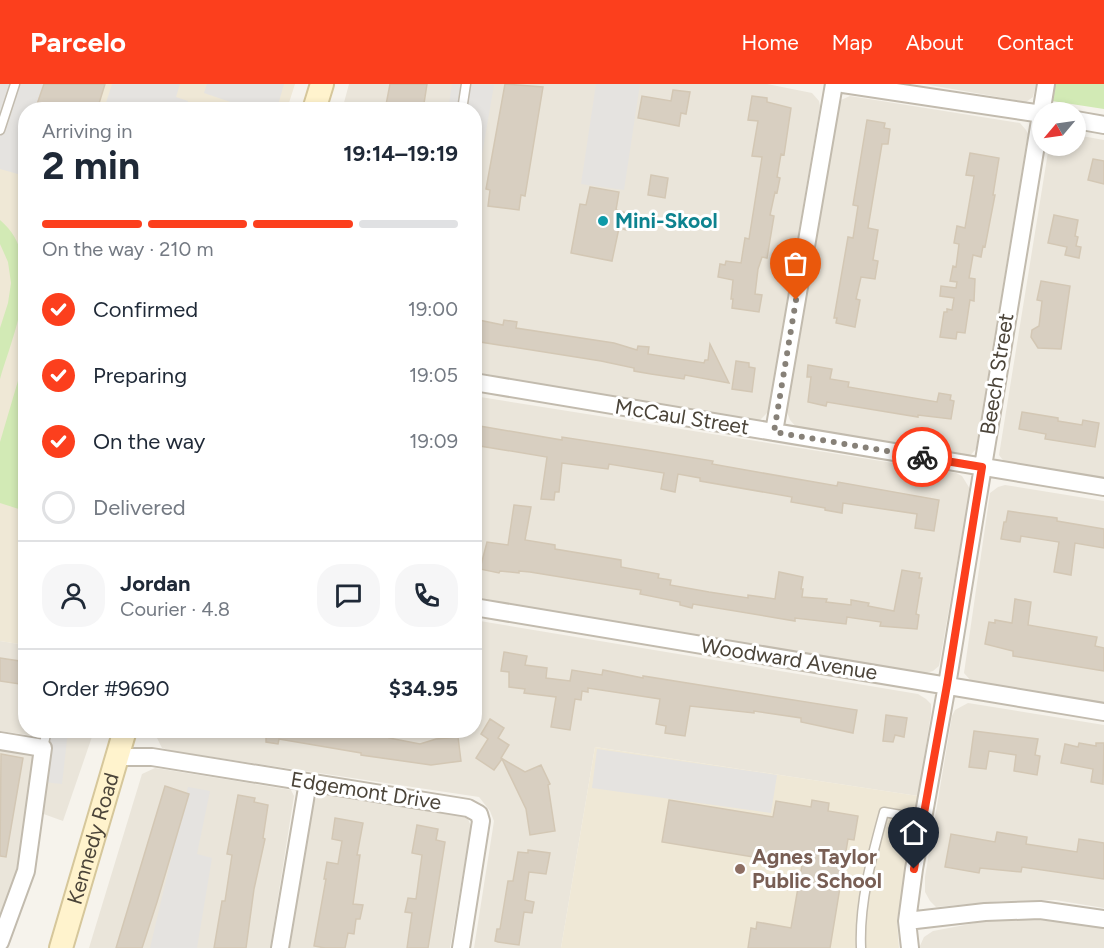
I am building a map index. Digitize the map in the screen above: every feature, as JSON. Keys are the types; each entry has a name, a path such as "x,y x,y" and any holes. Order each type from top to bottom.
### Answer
{"main road":[{"path":"316,102 322,84"},
{"name":"Kennedy Road","path":"62,948 123,738"}],"street":[{"path":"774,432 834,84"},
{"path":"843,84 1032,113"},
{"name":"Beech Street","path":"1043,102 1046,84"},
{"path":"1086,122 1104,125"},
{"name":"Beech Street","path":"910,948 907,921 1034,156"},
{"name":"McCaul Street","path":"482,383 1104,487"},
{"name":"Woodward Avenue","path":"482,608 1104,711"},
{"path":"0,741 43,748 26,871 0,942"},
{"name":"Edgemont Drive","path":"117,757 152,757 451,804 468,808 479,814 479,837 461,948"},
{"path":"280,948 308,782"},
{"path":"907,921 985,912 1040,910 1104,920"}],"lane":[{"path":"0,130 15,84"},
{"path":"463,102 466,84"},
{"path":"43,748 45,738"},
{"path":"861,948 869,868 884,812 924,819"}],"shaded area":[{"path":"0,84 295,84 289,102 18,102 18,644 0,641"},
{"path":"0,84 44,84 38,102 18,102 18,174 0,169"},
{"path":"112,84 180,84 176,97 188,101 188,102 106,102"},
{"path":"207,84 284,84 279,102 230,102 204,93"},
{"path":"349,84 767,84 812,93 820,106 768,412 757,423 751,424 482,374 482,102 344,102"},
{"path":"452,84 494,85 482,155 482,102 449,102"},
{"path":"596,84 640,84 624,190 581,184"},
{"path":"924,84 1036,84 1033,97 1026,102"},
{"path":"850,96 1020,123 1028,134 976,449 966,460 797,428 787,412 838,105 841,100"},
{"path":"1086,137 1104,140 1104,479 1006,464 999,455 1047,156 1086,156"},
{"path":"482,397 956,473 962,476 970,489 939,666 923,674 482,601"},
{"path":"1005,485 1104,501 1104,703 972,682 964,673 990,493"},
{"path":"482,621 918,694 931,704 918,796 595,747 561,948 474,948 494,821 490,811 479,797 162,748 157,738 482,738"},
{"path":"0,641 18,644 18,734 0,731"},
{"path":"968,703 1104,725 1104,908 1055,900 1002,901 936,907 930,901 925,892 925,877 952,716 955,710"},
{"path":"49,738 92,738 63,821 38,812"},
{"path":"49,738 67,738 62,784 43,782"},
{"path":"0,746 32,752 35,760 17,871 0,924"},
{"name":"Agnes Taylor Public School","path":"595,747 918,796 897,921 899,948 561,948"},
{"path":"597,749 777,775 771,813 592,788"},
{"path":"155,768 291,790 294,796 270,948 89,948 142,774"},
{"path":"188,787 210,791 197,854 212,858 197,948 150,948"},
{"path":"322,794 462,816 468,819 471,826 450,948 290,948 312,802"},
{"path":"1040,920 1104,927 1104,948 919,948 924,937 933,931 986,921"}],"green space":[{"path":"1055,84 1104,84 1104,109 1086,106 1086,102 1052,101"},
{"path":"0,220 14,236 18,246 18,322 0,379 0,328 8,303 11,283 8,262 0,244"},
{"path":"18,381 18,509 0,503 0,442"}],"building":[{"path":"44,84 105,84 99,102 38,102"},
{"path":"390,84 427,84 424,102 387,102"},
{"path":"505,84 543,87 525,196 521,195 519,210 488,206 490,190 486,189"},
{"path":"673,90 690,92 686,114 681,113 679,126 638,118 642,96 671,101"},
{"path":"752,96 767,98 767,102 791,108 784,155 781,154 777,177 780,178 770,215 774,216 767,258 762,257 758,269 755,294 762,295 759,312 732,308 733,280 718,277 720,264 725,265 726,261 741,263 745,238 749,239 762,157 752,156 758,121 748,120"},
{"path":"867,120 885,123 884,128 890,129 888,144 882,144 868,228 878,230 873,260 878,261 875,279 861,277 856,299 860,300 855,327 836,323 837,318 834,318 848,237 853,238 858,206 853,205"},
{"path":"970,153 999,158 985,247 983,246 981,257 973,255 969,278 975,279 974,301 970,300 965,333 957,332 956,339 940,337 944,312 947,312 947,309 952,310 954,298 940,296 941,286 956,288 957,282 950,281 953,266 956,267 959,244 954,243 957,226 965,228 974,176 966,175"},
{"path":"1093,159 1104,161 1104,184 1088,180"},
{"path":"651,175 668,178 665,198 648,195"},
{"name":"Mini-Skool","path":"590,187 619,192 616,210 630,214 627,230 619,228 612,261 571,253 580,204 586,205"},
{"path":"1054,215 1078,220 1075,236 1078,237 1076,246 1081,247 1079,258 1065,255 1067,247 1048,243"},
{"path":"1041,281 1070,286 1061,349 1038,348 1031,337 1032,330 1039,326 1042,301 1037,300"},
{"path":"504,320 517,322 516,328 614,343 637,350 638,346 649,347 648,354 704,363 708,360 710,344 729,383 685,375 684,379 651,374 601,361 482,342 482,321 503,325"},
{"path":"736,361 749,363 749,367 755,368 752,392 732,389"},
{"path":"808,365 832,369 830,379 849,382 848,387 937,402 939,393 951,395 950,400 954,401 951,419 918,415 918,417 827,402 826,406 808,402 811,377 807,377"},
{"path":"1022,412 1082,425 1083,420 1099,423 1095,447 1045,439 1046,434 1019,429"},
{"path":"482,426 562,440 562,437 646,450 837,486 838,482 939,500 934,531 915,528 917,514 843,503 842,513 791,502 792,497 700,481 700,478 678,474 675,492 661,489 664,473 609,464 608,469 562,463 559,492 555,492 554,500 541,499 547,457 482,446"},
{"path":"514,505 531,507 525,540 555,545 555,549 621,560 621,567 659,574 658,578 671,580 670,585 709,592 748,598 748,595 775,599 779,572 803,577 802,597 827,599 826,602 851,605 851,600 894,611 902,570 920,573 919,578 922,578 916,614 919,615 917,629 880,626 881,622 847,617 846,624 795,618 795,621 693,604 692,608 680,605 680,602 640,594 641,590 530,572 500,571 499,573 482,569 487,542 508,545"},
{"path":"1008,511 1057,518 1057,521 1104,529 1104,548 1075,543 1071,575 1054,572 1059,542 1021,536 1020,542 1001,539"},
{"path":"1015,599 1031,602 1028,625 1097,637 1095,646 1104,648 1104,671 1013,656 1013,651 985,644 989,622 995,623 995,620 1012,623"},
{"path":"504,652 527,656 525,665 547,668 546,678 570,681 572,670 602,675 603,670 857,710 853,733 801,722 801,718 754,711 754,713 690,706 685,736 665,733 666,726 656,724 660,699 588,688 588,692 582,691 581,700 575,699 570,730 551,727 556,697 524,693 525,689 509,687 509,672 501,671"},
{"path":"0,658 18,661 18,684 0,681"},
{"path":"886,715 907,718 904,737 895,735 893,742 883,741"},
{"path":"490,719 504,728 498,738 509,745 501,758 525,772 541,765 550,784 548,785 555,831 530,835 526,809 502,759 494,770 476,758 488,739 482,732"},
{"path":"974,731 1038,739 1035,755 1040,756 1037,775 1014,771 1016,755 989,751 986,769 969,767"},
{"path":"266,738 389,738 420,744 436,739 458,738 461,761 431,765 361,755 361,753 279,739 278,744 266,742"},
{"path":"1079,743 1096,746 1096,743 1104,743 1103,784 1091,782 1093,769 1061,763 1065,744 1078,747"},
{"path":"1,754 23,758 6,857 0,856"},
{"path":"165,786 189,794 157,902 142,948 116,948"},
{"path":"238,795 255,798 254,802 268,805 263,838 265,839 254,889 246,948 214,948 222,901 225,901 232,855 227,854"},
{"path":"669,800 773,817 776,801 811,807 812,800 829,803 828,811 858,816 854,840 848,839 830,948 748,948 751,928 756,929 757,922 791,928 802,865 662,842"},
{"path":"335,818 363,823 357,855 360,855 353,904 363,905 360,919 356,919 354,934 348,933 345,948 325,948 314,946 327,862 338,864 342,841 332,839"},
{"path":"417,825 438,829 436,840 445,842 428,948 407,948 412,913 405,912 408,898 416,899 422,855 412,853"},
{"path":"997,832 1027,837 1026,844 1077,852 1079,839 1104,843 1104,879 1022,867 1021,872 980,868 979,873 945,867 951,834 995,842"},
{"path":"528,850 550,853 546,874 529,872 525,900 534,902 532,913 524,912 519,945 495,941 497,929 500,929 508,881 513,881 518,852 528,853"}],"way so far":[{"path":"796,300 774,432 922,457"}],"place":[{"name":"Mini-Skool","path":"603,221"},
{"name":"Agnes Taylor Public School","path":"740,869"}],"route":[{"path":"914,869 947,685 982,467 922,457"}]}
